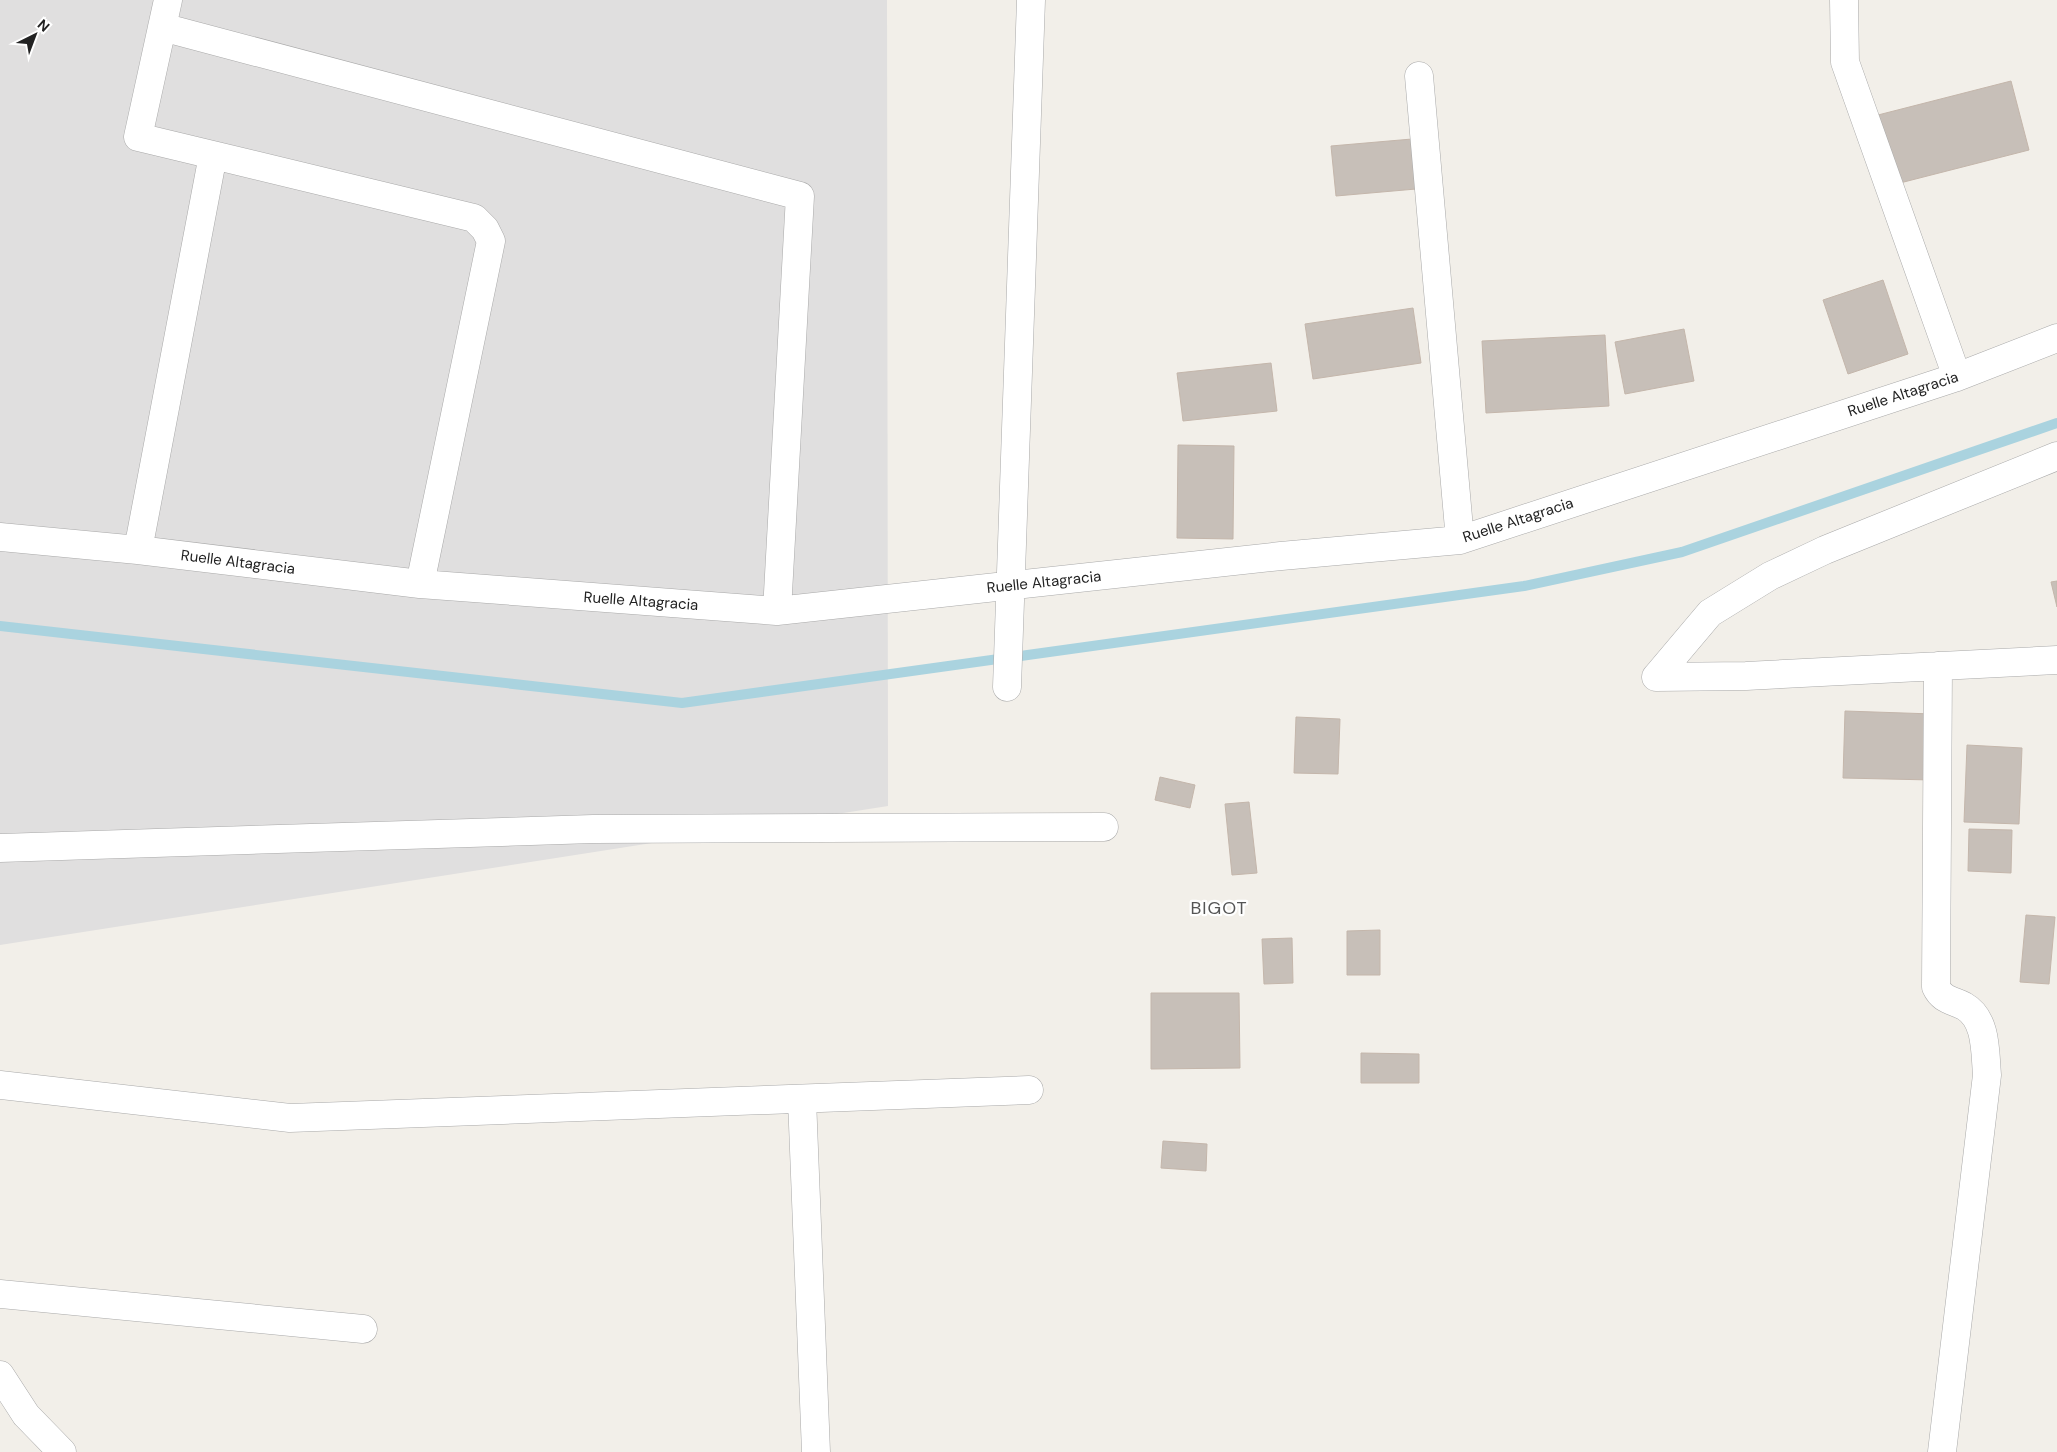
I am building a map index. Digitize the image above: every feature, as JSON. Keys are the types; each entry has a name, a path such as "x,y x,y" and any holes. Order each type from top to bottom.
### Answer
{"street":[{"path":"168,0 138,137 474,218 485,229 491,240 420,584"},
{"path":"1007,687 1009,586 1014,523 1031,0"},
{"path":"1844,0 1846,62 1957,377"},
{"path":"162,27 800,196 777,611"},
{"path":"1419,76 1460,540"},
{"path":"138,550 213,155"},
{"name":"Ruelle Altagracia","path":"0,537 138,550 420,584 777,611 1281,556 1460,540 1957,377 2057,338"},
{"path":"2057,456 1825,550 1770,576 1710,614 1656,677 1746,676 2057,660"},
{"path":"1938,666 1936,987 1940,995 1965,1007 1977,1017 1984,1040 1986,1075 1942,1452"},
{"path":"0,848 593,829 1104,828"},
{"path":"0,1085 290,1118 1029,1090"},
{"path":"802,1099 816,1452"},
{"path":"0,1294 363,1329"},
{"path":"0,1375 26,1415 62,1452"}],"shaded area":[{"path":"0,0 887,0 888,806 0,945"}],"building":[{"path":"2011,81 2029,150 1896,184 1878,115"},
{"path":"1412,139 1416,189 1336,196 1331,146"},
{"path":"1883,280 1908,354 1848,374 1823,300"},
{"path":"1413,308 1421,363 1313,379 1305,324"},
{"path":"1684,329 1694,381 1625,394 1615,342"},
{"path":"1605,335 1609,406 1486,413 1482,341"},
{"path":"1271,363 1277,411 1183,421 1177,373"},
{"path":"1178,445 1234,446 1233,539 1177,538"},
{"path":"2057,581 2057,607 2051,582"},
{"path":"1845,711 1933,714 1932,780 1843,778"},
{"path":"1296,717 1340,719 1338,774 1294,773"},
{"path":"1967,745 2022,748 2019,824 1964,822"},
{"path":"1160,777 1195,785 1190,808 1155,800"},
{"path":"1249,802 1257,873 1232,875 1225,804"},
{"path":"1969,829 2012,830 2011,873 1968,871"},
{"path":"2026,915 2055,917 2049,984 2020,982"},
{"path":"1380,930 1380,975 1347,975 1347,931"},
{"path":"1292,938 1293,983 1264,984 1262,939"},
{"path":"1151,993 1239,993 1240,1068 1151,1069"},
{"path":"1361,1053 1419,1054 1419,1083 1361,1083"},
{"path":"1163,1141 1207,1144 1206,1171 1161,1168"}],"waterway":[{"path":"0,626 682,703 1524,586 1682,552 2057,423"}],"district":[{"name":"BIGOT","path":"1219,908"}]}
